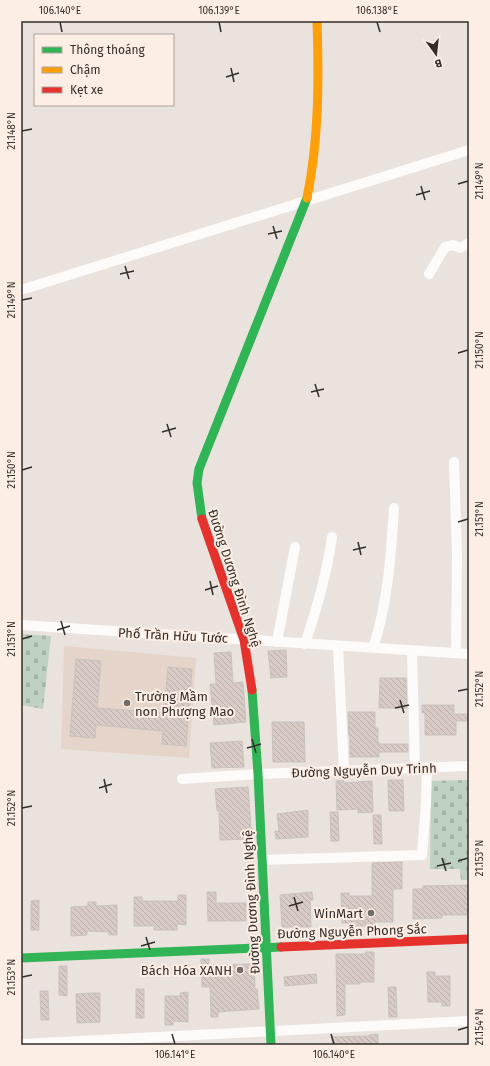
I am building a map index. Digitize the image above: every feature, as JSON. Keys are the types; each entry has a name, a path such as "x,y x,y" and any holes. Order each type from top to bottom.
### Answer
{"main road":[{"name":"Đường Dương Đình Nghệ","path":"271,1045 258,774 251,680 244,640 201,516 196,483 204,456 307,200 312,180 317,133 317,21"},
{"name":"Đường Nguyễn Phong Sắc","path":"21,958 469,939"}],"street":[{"path":"21,290 469,150"},
{"path":"429,274 445,247 453,245 460,248 469,243"},
{"path":"454,462 457,554 456,653"},
{"path":"373,648 379,631 385,601 390,565 394,508"},
{"path":"305,644 317,608 329,563 332,537"},
{"path":"277,642 295,547"},
{"name":"Phố Trần Hữu Tước","path":"21,625 469,654"},
{"path":"338,646 344,771"},
{"path":"412,650 415,768"},
{"name":"Đường Nguyễn Duy Trinh","path":"182,779 258,774 469,766"},
{"path":"262,860 422,855 427,768"},
{"path":"21,1044 469,1021"}],"shaded area":[{"name":"Trường Mầm non Phượng Mao","path":"64,646 196,658 189,758 61,749"}],"green space":[{"path":"21,634 51,636 43,709 21,705"},
{"path":"469,780 469,880 461,880 460,869 430,869 431,781"}],"building":[{"path":"286,650 287,677 271,678 268,651"},
{"path":"231,652 233,683 243,682 246,722 214,725 210,684 216,684 214,653"},
{"path":"76,659 101,661 97,708 164,713 168,667 192,669 186,746 162,744 163,731 96,725 95,738 70,736"},
{"path":"380,678 406,678 407,708 379,708"},
{"path":"422,705 454,705 454,714 469,714 469,721 456,721 456,735 425,735 425,713 422,713"},
{"path":"348,712 375,712 375,728 378,728 379,744 408,744 408,752 379,752 379,757 350,757"},
{"path":"272,722 304,722 305,762 273,762"},
{"path":"242,741 244,767 212,768 210,743"},
{"path":"344,780 344,783 372,781 373,812 358,813 358,809 337,810 336,781"},
{"path":"388,780 403,780 404,811 389,811"},
{"path":"248,787 252,839 220,840 219,811 217,811 215,789"},
{"path":"308,810 308,837 276,839 275,831 279,831 277,814"},
{"path":"330,812 338,812 339,841 331,841"},
{"path":"373,815 381,815 382,844 374,844"},
{"path":"402,862 402,889 393,889 393,922 375,922 375,926 354,926 354,923 342,923 341,893 349,893 349,896 372,896 372,863"},
{"path":"469,885 469,915 442,915 442,918 413,919 413,889 423,889 423,886"},
{"path":"207,892 216,892 216,903 246,903 246,921 208,921"},
{"path":"312,892 313,900 310,900 311,927 282,927 280,895"},
{"path":"178,895 186,895 186,925 177,924 177,930 154,930 154,926 134,926 134,897 142,897 142,901 178,901"},
{"path":"39,900 39,930 31,930 31,901"},
{"path":"88,902 96,902 96,906 117,905 117,935 109,935 109,932 87,931 87,935 71,936 71,907 88,906"},
{"path":"365,952 374,952 374,982 345,984 345,1015 337,1016 336,954 366,954"},
{"path":"201,959 209,959 209,965 254,964 255,989 257,989 259,1009 218,1012 218,1017 211,1017 210,987 202,987"},
{"path":"59,966 67,966 67,996 59,995"},
{"path":"427,972 435,972 435,976 450,976 450,1006 442,1006 442,1002 428,1002"},
{"path":"316,974 317,983 285,986 284,977"},
{"path":"388,987 396,987 397,1017 389,1017"},
{"path":"136,989 144,989 144,1018 136,1018"},
{"path":"40,991 48,991 49,1020 41,1020"},
{"path":"188,992 188,1022 173,1021 173,1025 165,1025 165,996 180,996 180,993"},
{"path":"100,993 100,1022 77,1023 76,994"},
{"path":"378,1034 378,1045 332,1045 332,1037 369,1036"}],"traffic: fast":[{"path":"202,519 197,483 199,469 307,198"},
{"path":"252,690 258,774 271,1045"},
{"path":"21,958 281,947"}],"traffic: slow":[{"path":"307,198 316,132 318,65 317,21"}],"traffic: jam":[{"path":"202,519 244,640 252,690"},
{"path":"281,947 469,939"}],"place":[{"name":"Trường Mầm non Phượng Mao","path":"127,703"},
{"name":"WinMart","path":"371,913"},
{"name":"Bách Hóa XANH","path":"240,970"}]}
